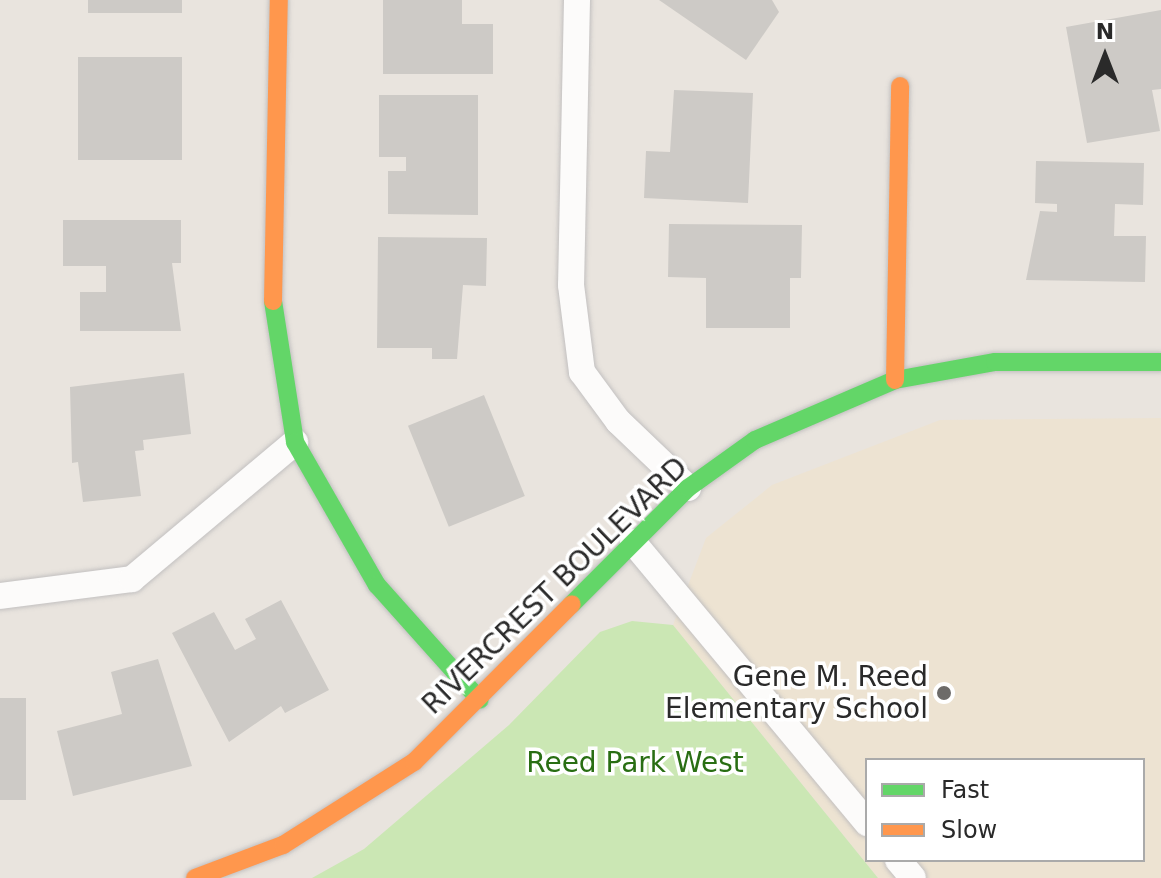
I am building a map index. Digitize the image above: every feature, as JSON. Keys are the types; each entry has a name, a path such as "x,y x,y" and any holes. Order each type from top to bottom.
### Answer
{"street":[{"path":"279,0 272,327 295,442 377,585 480,700"},
{"path":"895,380 900,86"},
{"name":"RIVERCREST BOULEVARD","path":"195,878 283,845 369,796 480,700 688,488 755,440 895,380 995,362 1161,362"}],"lane":[{"path":"577,0 571,285 582,372 618,421 688,488"},
{"path":"0,596 132,579 295,442"},
{"path":"633,542 865,821"},
{"path":"900,862 913,878"}],"shaded area":[{"name":"Gene M. Reed Elementary School","path":"1161,418 1161,878 878,878 865,862 1145,862 1145,758 865,758 865,862 673,625 706,538 772,485 940,420"}],"green space":[{"name":"Reed Park West","path":"632,621 673,625 878,878 312,878 364,849 509,725 600,632"}],"building":[{"path":"88,0 182,0 182,13 88,13"},
{"path":"383,0 462,0 462,24 493,24 493,74 383,74"},
{"path":"659,0 772,0 779,12 746,60"},
{"path":"1161,10 1161,89 1152,90 1160,131 1087,143 1066,27"},
{"path":"78,57 182,57 182,160 78,160"},
{"path":"674,90 753,93 748,203 644,198 646,151 670,152"},
{"path":"379,95 478,95 478,215 388,214 388,171 406,171 406,157 379,157"},
{"path":"1036,161 1144,163 1143,205 1115,204 1114,236 1146,236 1145,282 1026,280 1040,211 1057,212 1057,204 1035,203"},
{"path":"63,220 181,220 181,263 172,263 181,331 80,331 80,292 106,292 106,266 63,266"},
{"path":"669,224 802,225 801,278 790,278 790,328 706,328 706,278 668,277"},
{"path":"378,237 487,238 486,286 463,285 457,359 432,359 432,348 377,348"},
{"path":"184,373 191,434 143,440 144,450 135,451 141,496 83,502 78,462 72,463 70,387"},
{"path":"484,395 525,496 449,527 408,426"},
{"path":"281,600 329,690 285,713 281,706 229,742 172,633 214,612 235,650 256,639 245,619"},
{"path":"158,659 192,766 73,796 57,731 122,714 111,672"},
{"path":"0,698 26,698 26,800 0,800"}],"traffic: fast":[{"path":"273,301 295,442 377,585 480,700"},
{"path":"572,604 688,488 755,440 895,380 995,362 1161,362"}],"traffic: slow":[{"path":"273,301 279,0"},
{"path":"895,380 900,86"},
{"path":"195,878 283,845 414,762 572,604"}],"place":[{"name":"Gene M. Reed Elementary School","path":"944,693"}]}
